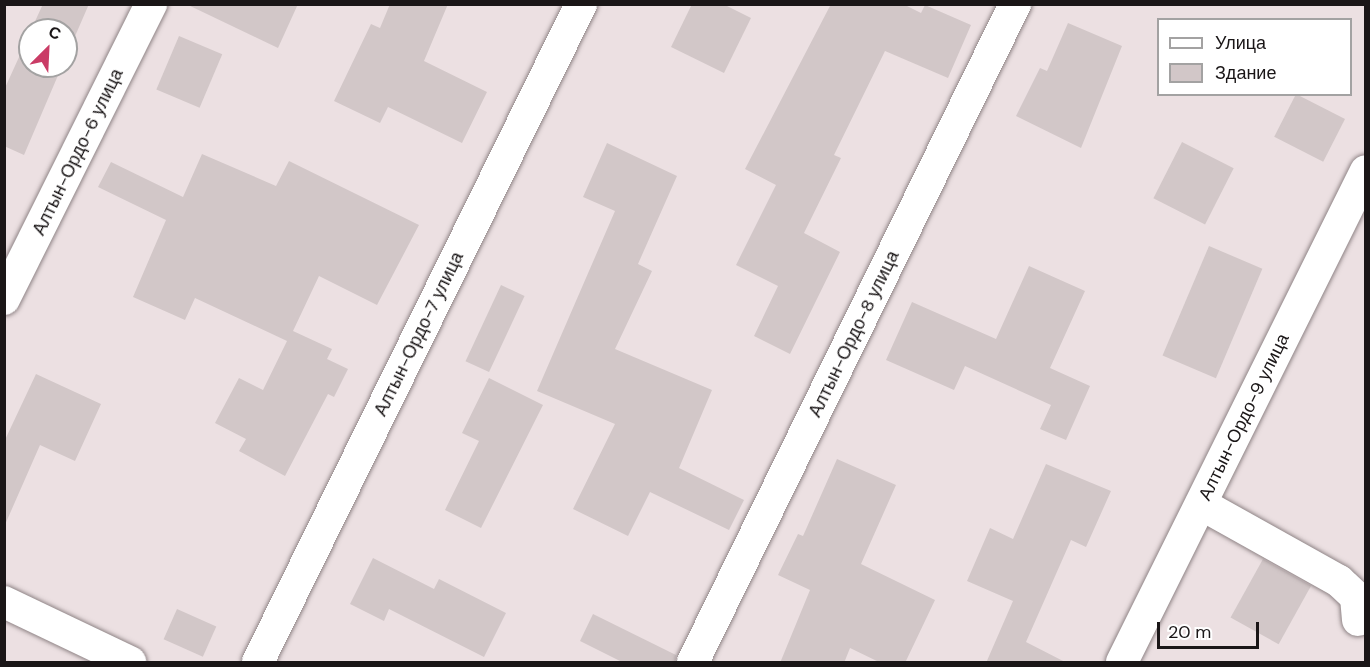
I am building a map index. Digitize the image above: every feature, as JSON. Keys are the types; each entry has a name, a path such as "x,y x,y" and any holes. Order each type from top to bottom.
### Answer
{"street":[{"name":"Алтын-Ордо-6 улица","path":"4,299 151,4"},
{"name":"Алтын-Ордо-7 улица","path":"258,663 581,4"},
{"name":"Алтын-Ордо-8 улица","path":"693,663 1016,4"},
{"name":"Алтын-Ордо-9 улица","path":"1122,663 1365,171"},
{"path":"1201,504 1339,581 1356,597 1358,620"},
{"path":"4,602 130,663"}],"building":[{"path":"43,4 89,4 78,29 78,18 37,18"},
{"path":"186,4 298,4 278,48"},
{"path":"390,4 448,4 424,61 487,92 462,143 388,107 380,123 334,101 371,24 380,28"},
{"path":"692,4 723,4 751,18 724,73 671,47"},
{"path":"831,4 903,4 921,13 925,5 971,25 948,78 885,51 834,155 841,158 804,233 840,252 790,354 754,336 778,286 736,265 776,185 745,169"},
{"path":"1068,23 1122,46 1081,148 1016,116 1040,68 1047,71"},
{"path":"179,36 222,54 200,108 156,89"},
{"path":"18,59 18,78 57,78 24,155 4,146 4,90"},
{"path":"1295,96 1300,96 1345,119 1323,162 1274,137"},
{"path":"1182,142 1234,168 1205,224 1153,198"},
{"path":"607,143 677,176 638,264 652,271 615,349 712,390 679,468 744,500 729,530 650,492 628,536 573,509 615,424 537,391 615,211 583,197"},
{"path":"202,154 276,186 289,161 419,225 377,305 319,276 293,331 332,349 327,359 348,369 334,397 328,394 285,476 239,451 246,439 215,423 239,378 263,390 287,341 195,298 185,320 133,297 166,220 98,187 111,162 183,197"},
{"path":"1209,246 1262,269 1216,378 1163,356"},
{"path":"1029,266 1085,291 1050,368 1090,386 1066,440 1040,429 1051,405 965,366 954,390 886,360 912,302 996,339"},
{"path":"501,285 525,296 489,372 466,361"},
{"path":"36,374 101,404 75,461 40,445 4,527 4,442"},
{"path":"489,378 543,405 481,528 445,510 479,441 462,433"},
{"path":"837,459 896,485 861,564 935,600 905,663 881,663 850,648 844,663 780,663 810,590 778,575 798,534 803,536"},
{"path":"1046,464 1111,491 1086,547 1071,540 1026,642 1067,663 986,663 1013,601 967,581 990,528 1013,539"},
{"path":"373,558 434,589 439,579 506,613 484,657 389,609 384,621 350,604"},
{"path":"1263,559 1311,586 1279,644 1231,618"},
{"path":"177,609 216,626 203,657 164,639"},
{"path":"593,614 676,655 675,663 624,663 580,641"}]}
